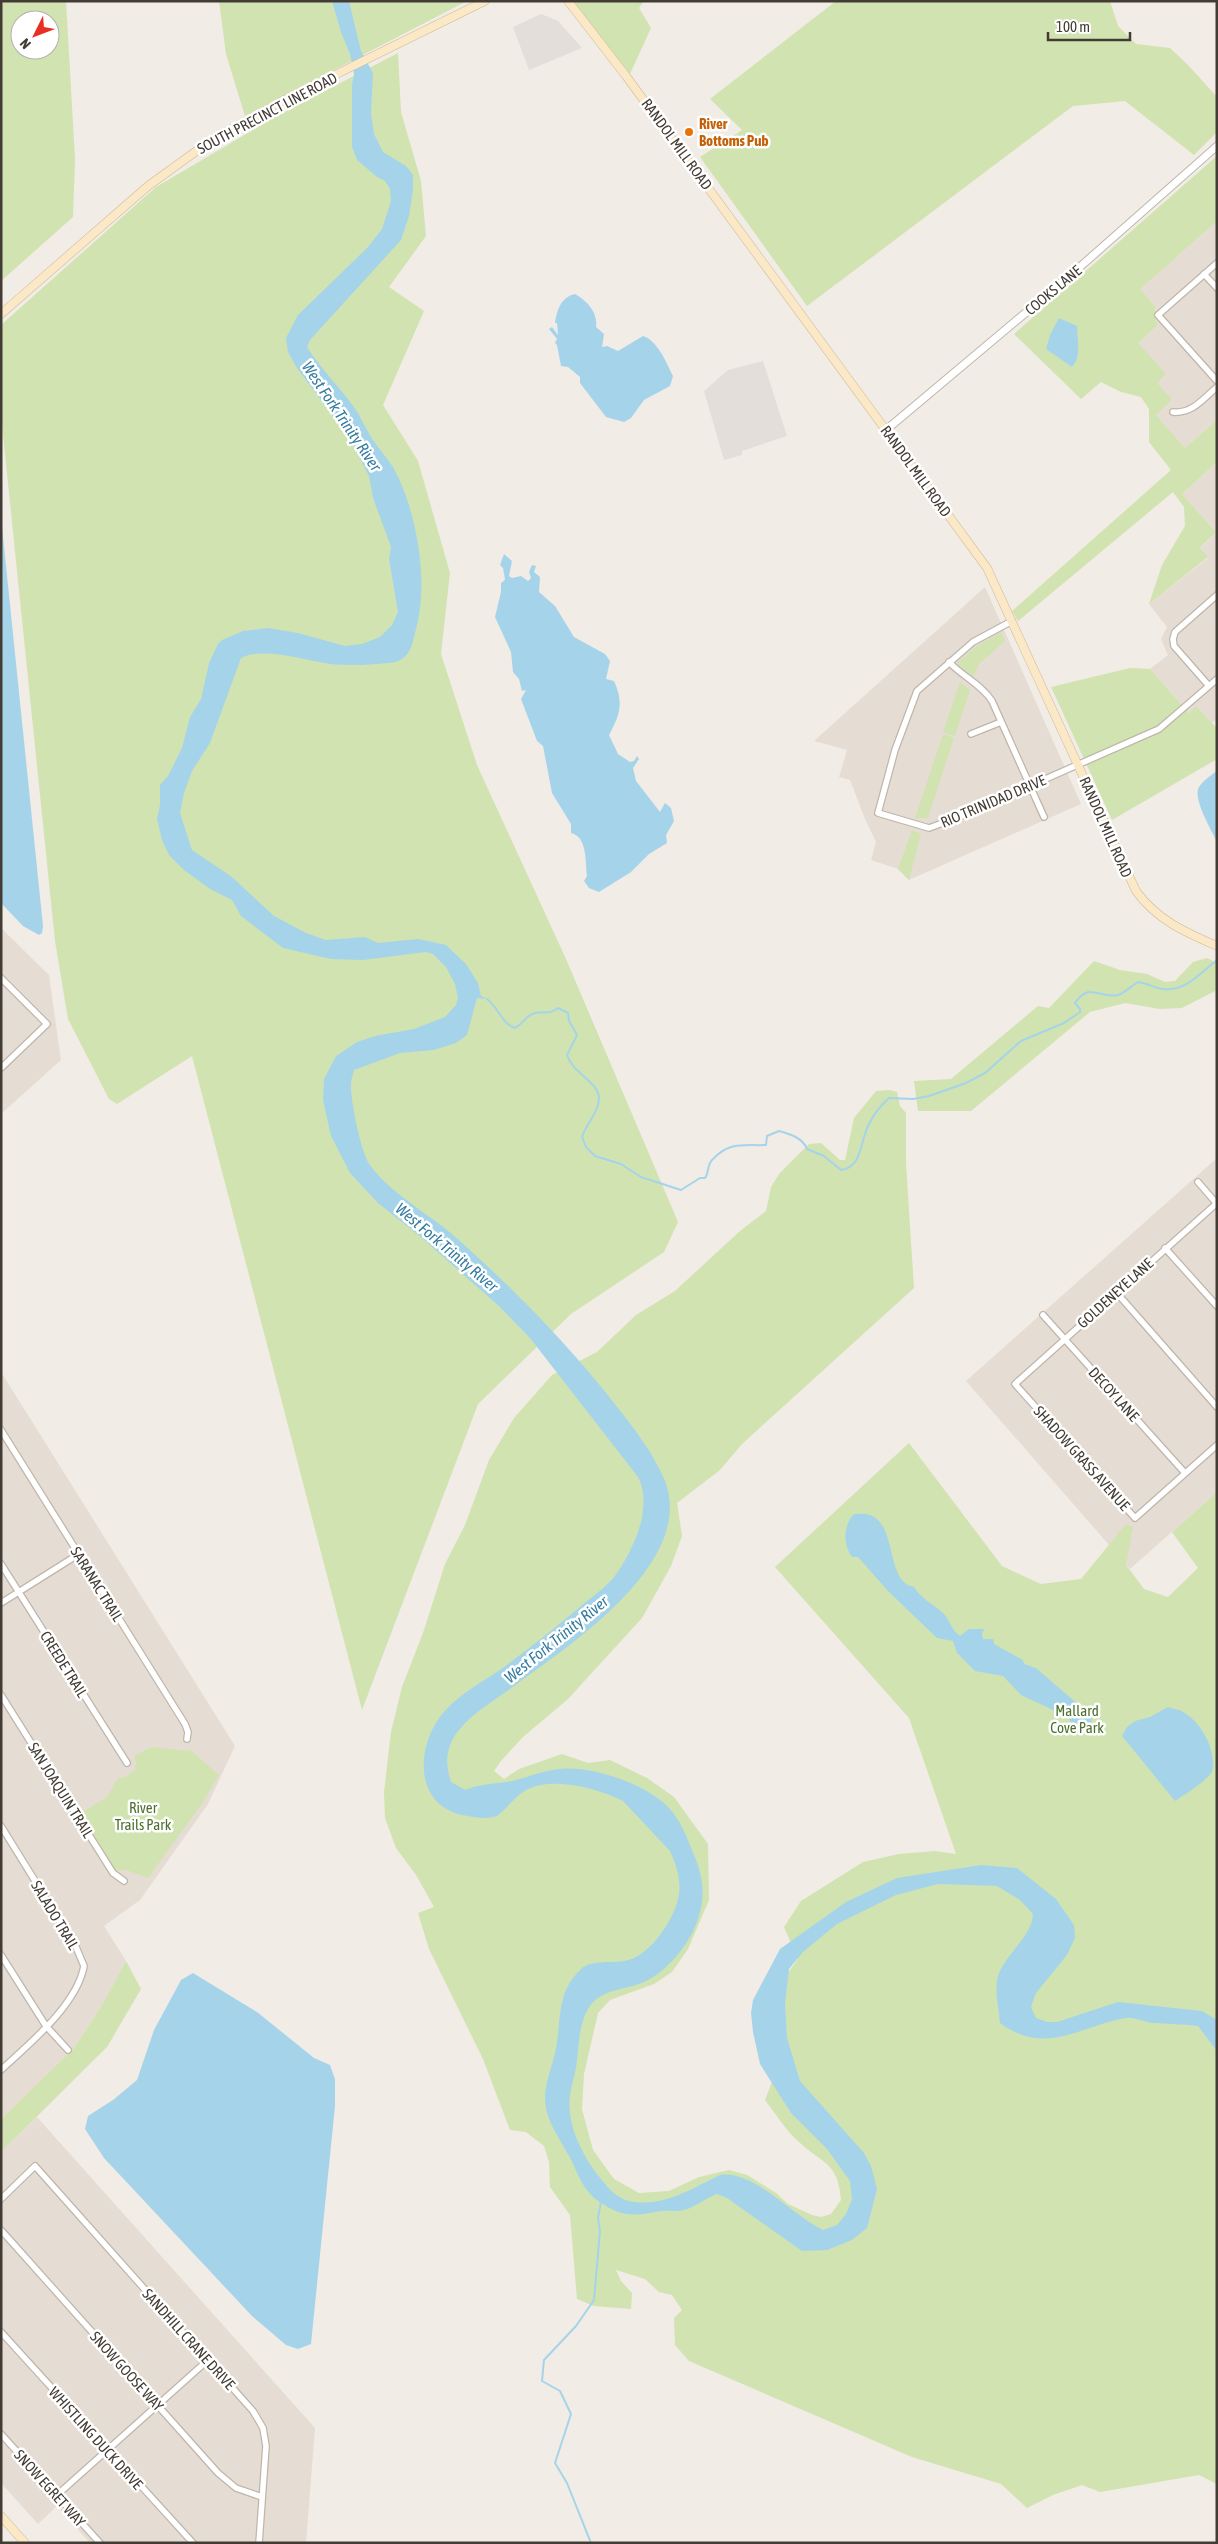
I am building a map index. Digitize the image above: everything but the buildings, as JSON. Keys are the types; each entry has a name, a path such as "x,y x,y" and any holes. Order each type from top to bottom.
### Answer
{"main road":[{"name":"SOUTH PRECINCT LINE ROAD","path":"1,314 148,186 213,139 278,103 485,1"},
{"name":"RANDOL MILL ROAD","path":"563,1 574,8"},
{"name":"RANDOL MILL ROAD","path":"568,1 986,568 1136,891 1158,916 1178,929 1217,946"},
{"path":"1,2516 25,2543"}],"street":[{"name":"COOKS LANE","path":"886,430 1073,274 1217,146"},
{"path":"1217,263 1158,315 1217,381"},
{"path":"1204,274 1217,288"},
{"path":"1173,412 1183,413 1192,408 1217,387"},
{"path":"1209,686 1174,646 1173,639 1175,632 1217,595"},
{"path":"1012,621 983,635 949,662 966,679 989,696 1044,817"},
{"name":"RIO TRINIDAD DRIVE","path":"949,662 913,697 895,750 878,813 929,828 1159,729 1217,679"},
{"path":"971,734 1001,722"},
{"path":"1,978 47,1024 1,1068"},
{"path":"1198,1182 1217,1203"},
{"name":"GOLDENEYE LANE","path":"1015,1384 1217,1203"},
{"path":"1165,1248 1217,1306"},
{"path":"1116,1292 1217,1407"},
{"name":"DECOY LANE","path":"1043,1315 1185,1473"},
{"name":"SHADOW GRASS AVENUE","path":"1015,1384 1135,1518 1217,1445"},
{"name":"SARANAC TRAIL","path":"1,1430 185,1724 188,1732 187,1739"},
{"path":"1,1603 79,1554"},
{"name":"CREEDE TRAIL","path":"1,1564 127,1763"},
{"name":"SAN JOAQUIN TRAIL","path":"1,1695 113,1873 124,1881"},
{"name":"SALADO TRAIL","path":"1,1826 76,1947 84,1966 69,1998 46,2026 1,2070"},
{"path":"1,1955 46,2026 68,2050"},
{"name":"SANDHILL CRANE DRIVE","path":"1,2199 35,2166 247,2403 263,2428 266,2455 259,2543"},
{"name":"SNOW GOOSE WAY","path":"1,2230 228,2482 244,2492 262,2497"},
{"name":"WHISTLING DUCK DRIVE","path":"1,2332 193,2543"},
{"path":"57,2495 208,2360"},
{"name":"SNOW EGRET WAY","path":"1,2434 100,2543"}],"shaded area":[{"path":"541,14 558,21 582,48 529,70 513,27"},
{"path":"1217,221 1217,420 1185,448 1156,415 1156,383 1138,343 1157,326 1155,306 1139,289"},
{"path":"763,361 787,436 742,451 742,455 724,460 704,391 728,370"},
{"path":"1217,462 1217,719 1212,723 1196,707 1189,713 1150,669 1168,655 1161,639 1167,627 1149,604 1208,558 1200,549 1216,532 1182,494"},
{"path":"985,587 1081,804 909,880 898,869 871,860 876,842 850,780 839,777 847,750 814,741"},
{"path":"1,928 49,975 61,1060 1,1114"},
{"path":"1217,1158 1217,1492 1130,1569 1126,1565 1126,1525 1109,1545 966,1381"},
{"path":"1,1372 235,1746 208,1804 140,1900 104,1926 126,1961 102,2005 74,2048 1,2119"},
{"path":"37,2117 315,2428 306,2543 90,2543 57,2506 38,2524 1,2483 1,2152"}],"green space":[{"path":"1,1 66,1 75,159 73,217 1,281"},
{"path":"219,1 467,1 245,116 226,54"},
{"path":"573,1 644,1 639,8 651,28 630,74"},
{"path":"836,1 1110,1 1118,26 1136,44 1170,48 1217,97 1217,132 1194,155 1125,101 1073,106 807,306 700,157 742,130 710,99"},
{"path":"398,53 401,112 421,181 426,236 389,287 424,311 383,405 418,461 450,573 441,654 477,765 566,959 678,1222 664,1252 571,1314 478,1404 362,1710 192,1056 117,1104 109,1099 68,1019 55,941 1,415 1,325 156,187 275,117"},
{"path":"1217,156 1217,221 1140,289 1155,306 1157,326 1138,343 1166,374 1157,383 1172,400 1156,415 1185,448 1217,420 1217,462 1182,494 1216,532 1200,548 1208,557 1149,604 1162,565 1185,526 1184,507 1173,492 1018,621 1012,611 1171,470 1149,442 1149,409 1141,397 1121,392 1101,382 1081,399 1014,334"},
{"path":"1001,632 1005,641 979,664 973,677 957,663 977,646"},
{"path":"1130,668 1150,669 1189,713 1196,706 1217,728 1217,759 1112,820 1051,687"},
{"path":"960,682 970,690 955,736 943,732"},
{"path":"943,734 954,738 928,818 915,818"},
{"path":"912,830 921,834 909,880 898,869"},
{"path":"1207,958 1217,963 1217,990 1182,1008 1160,1009 1125,1003 1090,1012 971,1111 918,1111 914,1081 951,1079 1038,1006 1049,1008 1094,961 1120,970 1147,974 1165,982 1175,981 1193,962"},
{"name":"Mallard Cove Park","path":"890,1090 897,1092 900,1106 906,1113 906,1163 914,1288 742,1444 720,1470 677,1503 682,1536 671,1566 642,1618 568,1699 523,1737 494,1771 504,1779 519,1769 562,1754 588,1763 610,1760 647,1778 674,1797 708,1844 709,1900 688,1949 672,1972 654,1984 610,2000 598,2013 584,2074 582,2109 593,2150 614,2179 639,2193 669,2191 699,2177 729,2170 747,2175 776,2193 788,2204 812,2215 821,2217 831,2214 841,2200 836,2177 832,2170 793,2136 765,2100 778,2066 779,1985 798,1959 784,1927 801,1901 863,1862 899,1854 935,1851 956,1854 909,1718 775,1567 909,1443 1002,1566 1041,1584 1081,1579 1126,1524 1133,1527 1126,1565 1144,1589 1168,1597 1198,1568 1172,1532 1217,1492 1217,2484 1199,2475 1100,2492 1082,2485 1053,2495 1027,2508 1001,2484 912,2457 689,2361 675,2345 674,2318 682,2310 672,2295 659,2292 645,2279 616,2270 621,2281 632,2293 631,2309 594,2306 577,2299 570,2215 550,2187 549,2162 544,2146 526,2132 510,2130 483,2059 429,1949 418,1913 434,1907 416,1875 396,1848 385,1818 384,1792 391,1732 402,1687 423,1633 445,1564 465,1525 489,1460 514,1418 552,1375 597,1352 636,1315 675,1291 740,1231 766,1211 771,1187 779,1174 809,1144 821,1143 840,1160 845,1160 854,1118 876,1091"},
{"name":"River Trails Park","path":"151,1747 191,1751 219,1775 203,1802 148,1878 126,1870 116,1871 81,1813 107,1797 118,1778 126,1777 135,1770 136,1762 134,1756"},
{"path":"126,1961 141,1989 107,2047 1,2152 1,2119 74,2048 102,2005"}],"water":[{"name":"West Fork Trinity River","path":"332,1 349,1 361,51 373,73 371,113 374,134 383,152 406,166 413,175 413,190 409,216 401,240 310,340 307,347 358,413 373,440 393,467 401,484 409,504 418,546 421,568 420,610 411,647 405,657 395,662 338,665 285,655 261,653 241,658 210,743 192,771 184,793 180,813 192,850 232,877 274,916 306,933 326,940 365,937 378,943 418,939 446,945 466,964 478,983 481,996 488,999 477,998 467,1035 456,1043 434,1050 400,1053 354,1070 351,1082 352,1101 363,1150 370,1165 378,1175 409,1202 452,1234 495,1273 557,1336 596,1380 635,1431 655,1460 665,1481 670,1512 662,1542 646,1571 622,1599 595,1625 466,1722 454,1737 448,1754 447,1765 451,1782 465,1790 559,1769 587,1770 602,1773 633,1784 659,1799 669,1808 682,1828 696,1860 702,1888 701,1907 695,1927 681,1950 655,1976 640,1984 607,1993 593,2002 585,2015 580,2034 569,2106 577,2140 588,2161 601,2179 614,2193 625,2200 653,2202 665,2200 720,2175 733,2175 760,2187 823,2230 837,2225 846,2214 852,2199 850,2181 827,2149 791,2113 760,2064 753,2032 751,2013 753,2000 780,1949 846,1902 897,1878 981,1865 1017,1868 1056,1899 1074,1925 1075,1938 1067,1955 1036,1993 1031,2007 1036,2018 1047,2022 1057,2022 1118,2002 1202,2011 1217,2020 1217,2051 1198,2026 1152,2023 1126,2018 1063,2036 1032,2038 1017,2033 1000,2023 997,1994 998,1976 1006,1960 1028,1930 1033,1914 1020,1900 997,1886 938,1884 896,1895 837,1924 803,1952 789,1969 785,2003 787,2038 800,2081 864,2153 871,2166 877,2189 867,2228 852,2240 827,2250 802,2251 727,2198 717,2194 680,2211 627,2214 605,2206 587,2190 553,2128 547,2114 545,2098 548,2077 556,2049 564,1994 574,1977 585,1966 623,1961 637,1957 661,1934 673,1913 679,1894 679,1877 674,1861 670,1851 623,1801 601,1792 575,1785 549,1784 537,1786 522,1793 497,1816 479,1818 450,1811 437,1802 429,1790 424,1775 427,1743 443,1713 464,1694 533,1645 600,1591 617,1573 635,1539 642,1518 643,1502 642,1487 638,1477 530,1338 500,1307 422,1238 378,1203 350,1173 331,1136 323,1100 324,1079 336,1056 357,1042 375,1036 414,1029 445,1017 456,1005 458,998 455,984 446,967 433,954 426,952 363,960 331,959 283,948 241,916 232,900 210,889 184,870 169,855 162,840 157,819 160,805 160,785 168,776 182,748 190,717 201,699 209,663 218,644 222,640 243,631 268,628 298,633 345,646 362,644 380,637 392,625 398,612 389,559 391,547 373,498 369,476 350,439 297,368 288,352 286,338 298,315 368,247 382,229 391,201 390,189 385,181 377,177 357,160 352,147 352,85 354,74 350,54"},
{"path":"575,294 591,308 595,316 596,327 604,334 602,347 607,346 618,351 643,336 657,347 673,376 670,386 644,400 631,418 624,422 606,417 580,383 580,377 568,367 561,366 555,343 557,339 549,329 552,327 558,335 557,323 555,323 557,313 563,301"},
{"path":"1059,318 1077,326 1078,353 1072,367 1046,349 1050,335"},
{"path":"1,517 43,926 42,933 39,935 23,926 1,903"},
{"path":"504,554 512,561 509,576 512,578 521,576 528,581 531,578 529,572 532,565 536,566 534,572 540,577 539,592 555,606 574,637 605,654 610,661 606,679 614,681 620,702 616,721 609,735 618,754 630,762 634,761 637,756 639,759 633,768 636,781 660,812 665,803 671,808 674,821 666,835 667,843 649,854 631,872 599,892 589,888 584,881 587,876 583,845 576,835 571,833 571,824 552,793 543,746 537,741 521,699 526,690 522,691 519,679 513,672 511,652 495,617 501,592 501,583 505,580 503,568 500,565"},
{"path":"1217,771 1217,842 1200,806 1198,792 1199,787"},
{"path":"854,1514 868,1514 879,1521 885,1530 899,1575 905,1583 914,1587 944,1614 957,1634 960,1636 969,1629 985,1629 982,1633 983,1639 993,1639 994,1644 1023,1660 1024,1664 1036,1668 1092,1717 1091,1724 1086,1728 1070,1721 1066,1716 1021,1695 1003,1676 975,1671 957,1653 953,1641 937,1638 888,1591 858,1557 852,1557 847,1547 846,1529"},
{"path":"1168,1707 1181,1711 1196,1722 1206,1738 1213,1756 1212,1772 1195,1788 1175,1801 1122,1736 1127,1727 1135,1721 1150,1717"},
{"path":"193,1973 257,2012 314,2058 330,2065 335,2079 335,2106 311,2344 298,2349 286,2345 252,2316 104,2158 85,2129 88,2116 113,2100 137,2080 154,2030 181,1980"}],"waterway":[{"path":"487,999 503,1019 515,1028 535,1013 549,1012 558,1008 568,1013 569,1021 577,1035 567,1055 574,1067 598,1092 599,1098 595,1113 582,1137 586,1147 595,1156 621,1164 641,1177 681,1190 700,1178 705,1178 710,1162 725,1150 743,1145 766,1145 767,1136 779,1131 799,1139 807,1149 824,1156 841,1170 848,1168 857,1159 872,1118 889,1098 913,1099 929,1096 966,1083 985,1073 1021,1041 1064,1023 1080,1012 1075,1003 1085,993 1095,992 1111,996 1118,995 1138,982 1162,989 1178,988 1192,980 1217,960"},
{"path":"591,2543 567,2483 555,2463 571,2414 560,2391 542,2381 544,2360 576,2326 594,2300 600,2231 598,2218 601,2202"}],"place":[{"name":"River Bottoms Pub","path":"689,132"}]}
